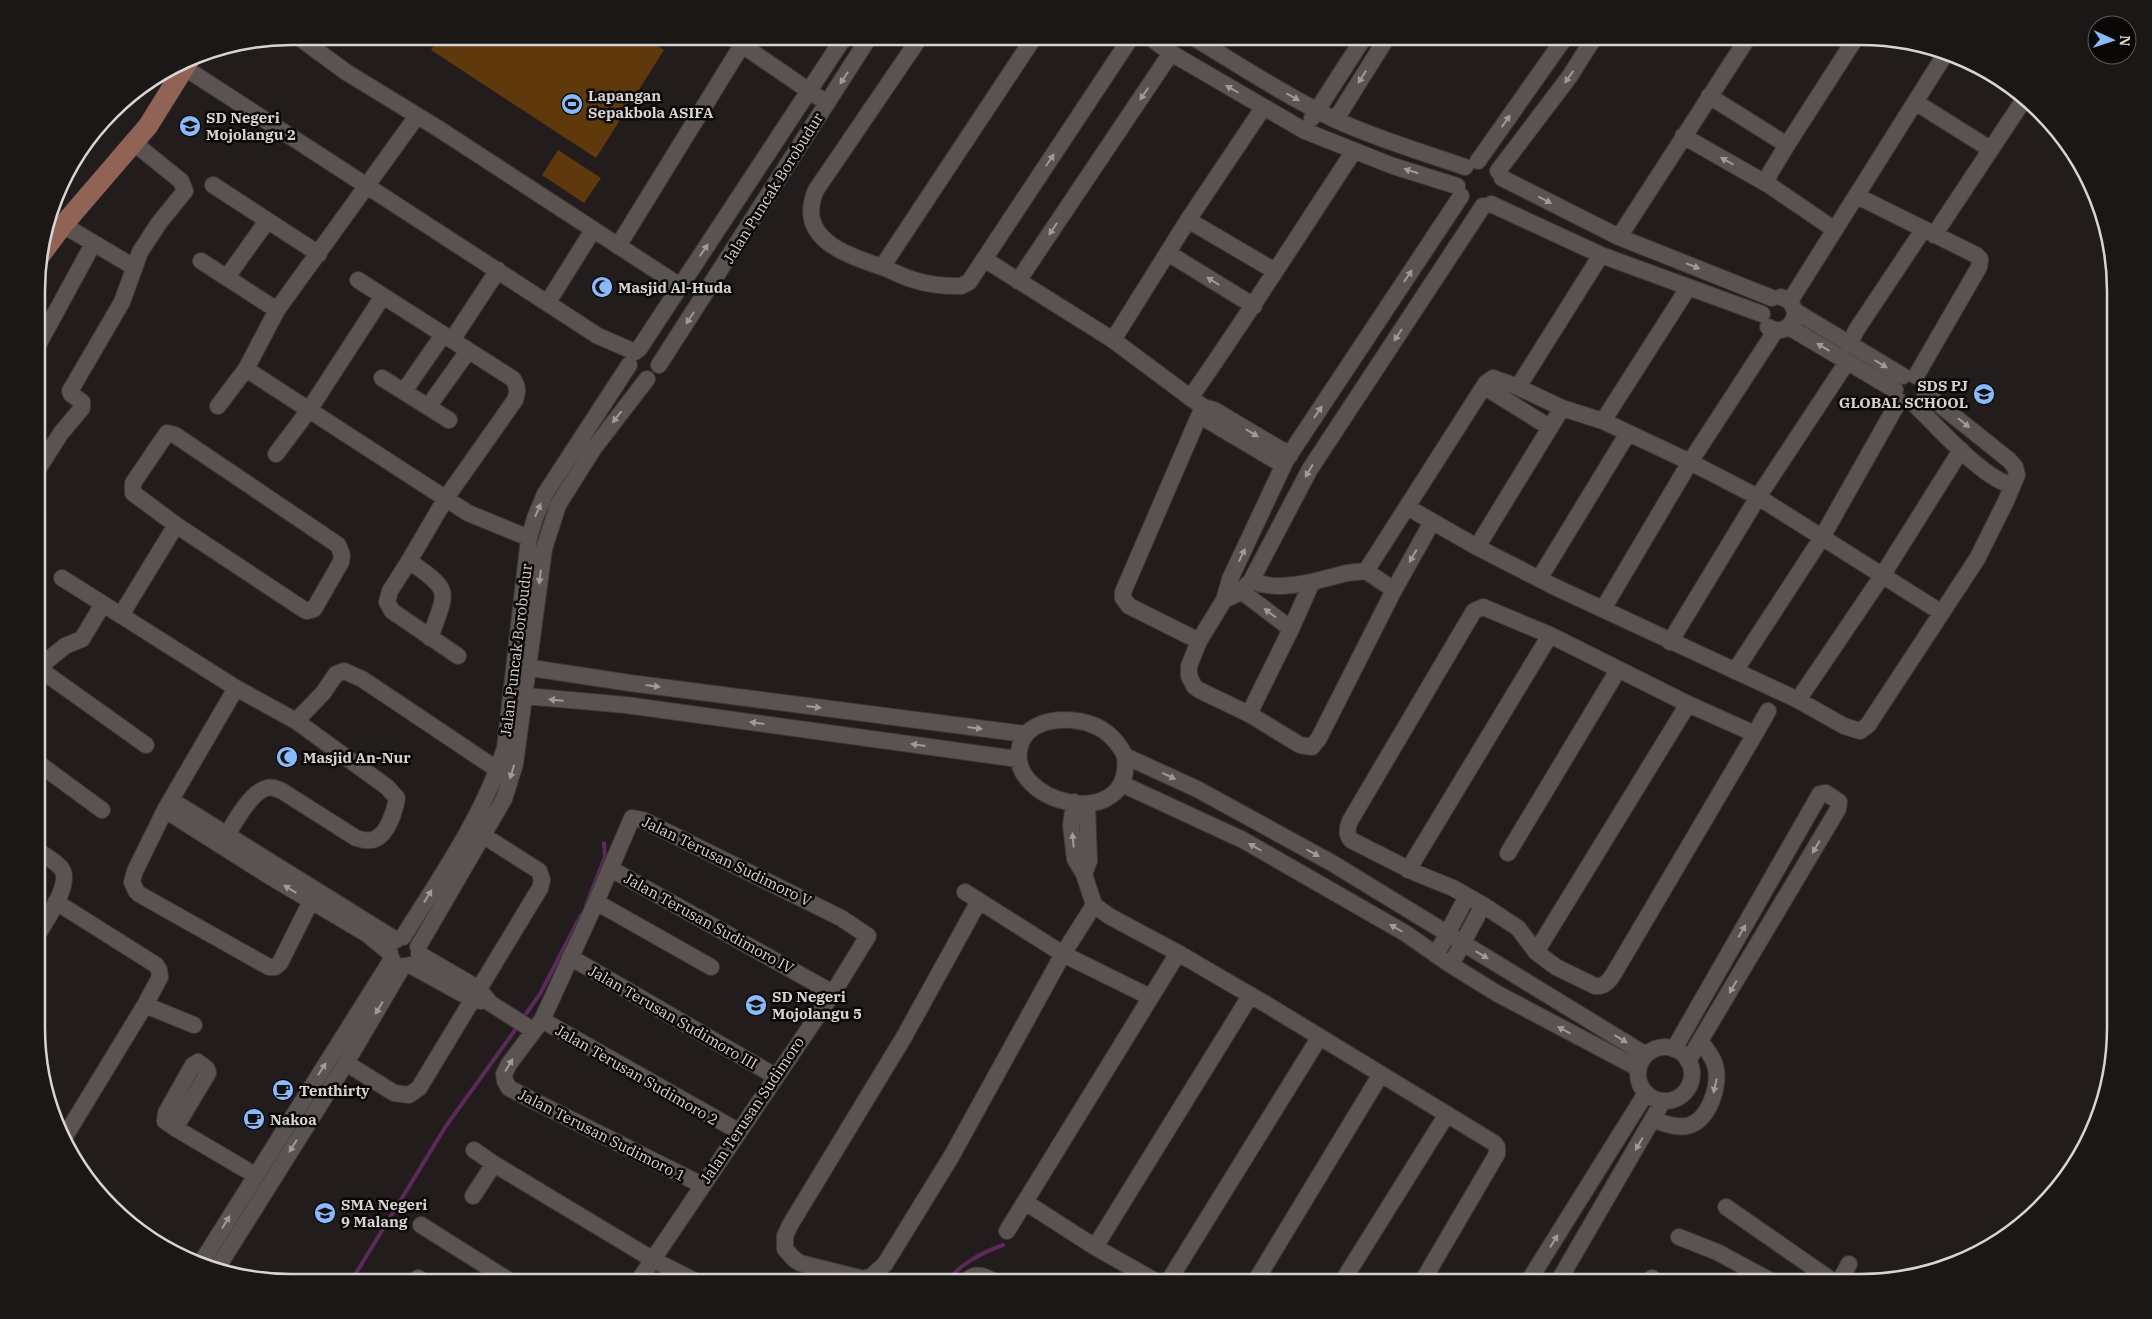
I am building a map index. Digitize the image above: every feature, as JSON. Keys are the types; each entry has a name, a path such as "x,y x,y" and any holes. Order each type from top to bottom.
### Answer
{"main road":[{"path":"50,242 148,126 183,69"}],"street":[{"path":"309,45 346,72 418,116 680,286"},
{"path":"618,246 733,45"},
{"path":"741,45 827,103"},
{"name":"Jalan Puncak Borobudur","path":"522,666 529,538 545,494 839,45"},
{"name":"Jalan Puncak Borobudur","path":"659,365 864,45"},
{"path":"915,45 816,190 811,201 813,222 826,242 844,254 915,280 961,286 969,282 1126,45"},
{"path":"882,267 1029,45"},
{"path":"1161,45 1171,54 1263,108 1305,130 1459,191 1469,204 1487,205 1601,255 1762,314"},
{"path":"1206,45 1316,110 1367,133 1471,164 1487,162 1500,174 1619,237 1772,298 1782,297 2009,460 2017,475 1977,558 1864,729 1860,731 1844,726 1798,700 1670,642 1538,578 1477,547 1407,507"},
{"path":"1305,130 1359,45"},
{"path":"1336,119 1382,45"},
{"path":"1236,589 1268,501 1286,460 1459,191 1458,177 1471,164 1560,45"},
{"path":"1432,522 1394,590 1319,738 1312,747 1296,743 1249,714 1194,686 1189,676 1189,666 1198,641 1236,589 1287,513 1310,469 1370,378 1487,205 1497,198 1501,191 1500,174 1570,76 1590,45"},
{"path":"1619,237 1743,45"},
{"path":"1769,185 1770,174 1787,145 1851,45"},
{"path":"1018,281 1171,54"},
{"path":"1602,609 1690,462 1782,328 1794,321 1792,306 1835,230 1942,59"},
{"path":"193,66 366,185 633,357"},
{"path":"1709,96 1787,145"},
{"path":"1915,102 1990,148"},
{"path":"1849,344 1856,330 1990,148 2020,104"},
{"path":"1113,340 1188,220 1263,108"},
{"path":"797,111 814,123"},
{"path":"218,406 246,369 277,310 418,116"},
{"path":"1683,136 1769,185 1835,230"},
{"path":"45,458 61,433 82,408 82,402 71,394 70,391 122,302 140,252 159,223 185,191 181,181 134,143"},
{"path":"1198,641 1129,606 1123,598 1123,592 1197,403 1275,271 1354,151"},
{"path":"213,185 318,254"},
{"path":"1736,671 1822,538 1909,390 1980,263 1980,259 1976,255 1856,196"},
{"path":"1188,220 1275,271"},
{"path":"227,277 267,221"},
{"path":"63,225 134,267"},
{"path":"548,302 594,230"},
{"path":"45,332 93,244"},
{"path":"1648,272 1656,252"},
{"path":"1168,253 1254,306"},
{"path":"1518,387 1601,255"},
{"path":"984,259 1113,340 1197,403 1214,410 1286,460"},
{"path":"200,261 277,310"},
{"path":"404,391 448,338 498,270"},
{"path":"358,280 513,379 517,386 518,392 514,400 446,498 387,599 388,606 430,638 458,656"},
{"path":"1603,421 1688,288"},
{"path":"276,454 309,410 382,296"},
{"path":"1772,298 1765,303 1762,314 1766,325 1782,328 1847,362 1909,390 1961,450 1996,479 2012,485"},
{"path":"644,348 653,352 659,360 655,374 646,379 633,374 633,357 644,348"},
{"path":"428,407 468,350"},
{"path":"1670,642 1758,497 1847,362"},
{"path":"1348,366 1370,378"},
{"path":"246,369 468,514 529,538"},
{"path":"382,378 448,420"},
{"path":"1366,571 1488,381 1493,378 1518,387 1562,408 1603,421 1758,497 1942,613"},
{"name":"Jalan Puncak Borobudur","path":"204,1258 296,1110 484,836 504,799 515,764 518,696 522,666 544,549 558,505 594,448 646,379"},
{"path":"1485,386 1549,427"},
{"path":"1477,547 1562,408"},
{"path":"167,433 175,435 338,545 342,555 341,562 314,609 307,611 176,525 137,497 132,488 167,433"},
{"path":"1538,578 1628,433"},
{"path":"580,438 594,448"},
{"path":"1798,700 1882,576 1961,450"},
{"path":"1268,501 1287,513"},
{"path":"121,615 176,525"},
{"path":"410,561 442,587 443,600 430,638"},
{"path":"1236,589 1280,587 1312,582 1347,573 1366,571 1394,590"},
{"path":"62,578 236,688 296,721 394,793 397,798 396,806 384,831 377,839 366,841 356,838 290,795 274,787 266,788 250,801 224,840"},
{"path":"1249,714 1292,629 1312,582"},
{"path":"1236,589 1292,629"},
{"path":"45,662 65,646 82,639 103,604"},
{"path":"1755,734 1688,704 1550,635 1483,607 1474,611 1465,626 1348,827 1348,836 1351,840 1408,870 1453,888 1483,905 1518,928 1536,952 1556,967 1595,986 1607,983 1755,734 1768,711"},
{"path":"1408,870 1550,635"},
{"path":"522,666 1025,734"},
{"path":"1508,853 1618,670"},
{"path":"296,721 323,693 336,674 344,671 362,679 498,770"},
{"path":"45,673 146,744"},
{"path":"626,705 630,682"},
{"path":"236,688 168,805 135,871 132,882 139,894 264,965 271,967 280,963 310,901"},
{"path":"518,696 626,705 1018,759"},
{"name":"Jalan Puncak Borobudur","path":"220,1264 346,1063 478,817 498,770 518,696"},
{"path":"1536,952 1688,704"},
{"path":"1061,720 1093,725 1108,734 1121,746 1127,769 1122,784 1114,794 1105,800 1080,803 1054,798 1041,791 1024,775 1018,759 1020,745 1025,734 1043,723 1061,720"},
{"path":"1125,756 1222,803 1332,863 1447,933 1642,1061"},
{"path":"45,768 102,810"},
{"path":"1122,784 1243,840 1405,933 1451,965 1498,994 1642,1061"},
{"path":"1674,1049 1820,794 1826,793 1839,802 1838,809 1688,1061"},
{"path":"1080,803 1071,826 1074,859 1084,874 1094,905 1109,916 1178,953 1381,1074 1494,1143 1497,1147 1497,1154 1427,1274"},
{"path":"168,805 404,952"},
{"name":"Jalan Terusan Sudimoro V","path":"611,869 629,822 632,818 637,818 709,851 841,918 868,936"},
{"path":"346,1063 394,1093 410,1095 415,1092 540,888 542,880 540,871 484,836"},
{"path":"45,856 64,873 63,886 45,922"},
{"path":"269,869 310,901 367,934 404,952"},
{"path":"535,1026 611,869"},
{"name":"Jalan Terusan Sudimoro IV","path":"611,869 833,993"},
{"path":"965,892 1063,954 1150,997"},
{"path":"1436,955 1467,896"},
{"path":"844,1274 800,1263 784,1249 785,1236 904,1037 979,901"},
{"path":"56,902 156,965 160,977 68,1132"},
{"path":"596,902 712,967"},
{"path":"873,1274 879,1271 951,1156 1063,954 1094,905"},
{"path":"1451,965 1483,905"},
{"name":"Jalan Terusan Sudimoro","path":"643,1274 833,993 868,936"},
{"name":"Jalan Terusan Sudimoro 2","path":"404,952 511,1017 535,1026 738,1131"},
{"path":"1007,1231 1178,953"},
{"name":"Jalan Terusan Sudimoro III","path":"570,957 775,1076"},
{"path":"1095,1246 1250,996"},
{"path":"145,1005 194,1025"},
{"name":"Jalan Terusan Sudimoro 1","path":"535,1026 504,1074 509,1088 608,1140 702,1185"},
{"path":"1173,1274 1319,1038"},
{"path":"1653,1120 1676,1126 1686,1126 1693,1124 1706,1112 1716,1085 1717,1076 1715,1062 1701,1042"},
{"path":"1660,1048 1674,1049 1688,1061 1691,1071 1688,1087 1677,1098 1662,1101 1653,1099 1646,1093 1639,1080 1642,1061 1660,1048"},
{"path":"1260,1274 1381,1074"},
{"path":"1533,1274 1646,1093"},
{"path":"1563,1274 1653,1120 1662,1101"},
{"path":"296,1110 310,1120"},
{"path":"1347,1274 1447,1114"},
{"path":"175,1128 255,1175"},
{"path":"474,1150 652,1259 681,1274"},
{"path":"473,1196 494,1164"},
{"path":"1025,1202 1143,1274"},
{"path":"1726,1207 1822,1274"},
{"path":"421,1225 487,1274"},
{"path":"1680,1237 1718,1252 1758,1274"},
{"path":"1843,1274 1849,1264"}],"shaded area":[{"name":"Lapangan Sepakbola ASIFA","path":"434,45 656,45 664,50 596,158 431,50"},
{"path":"558,150 601,178 584,203 542,175"}],"waterway":[{"path":"586,905 605,857 604,843"},
{"path":"523,1018 540,994 581,915"},
{"path":"356,1274 446,1126 518,1026"},
{"path":"953,1274 971,1260 1003,1245"}],"place":[{"name":"Lapangan Sepakbola ASIFA","path":"572,104"},
{"name":"SD Negeri Mojolangu 2","path":"190,126"},
{"name":"Masjid Al-Huda","path":"602,287"},
{"name":"SDS PJ GLOBAL SCHOOL","path":"1984,394"},
{"name":"Masjid An-Nur","path":"287,757"},
{"name":"SD Negeri Mojolangu 5","path":"756,1005"},
{"name":"Tenthirty","path":"283,1090"},
{"name":"Nakoa","path":"254,1119"},
{"name":"SMA Negeri 9 Malang","path":"325,1213"}]}
